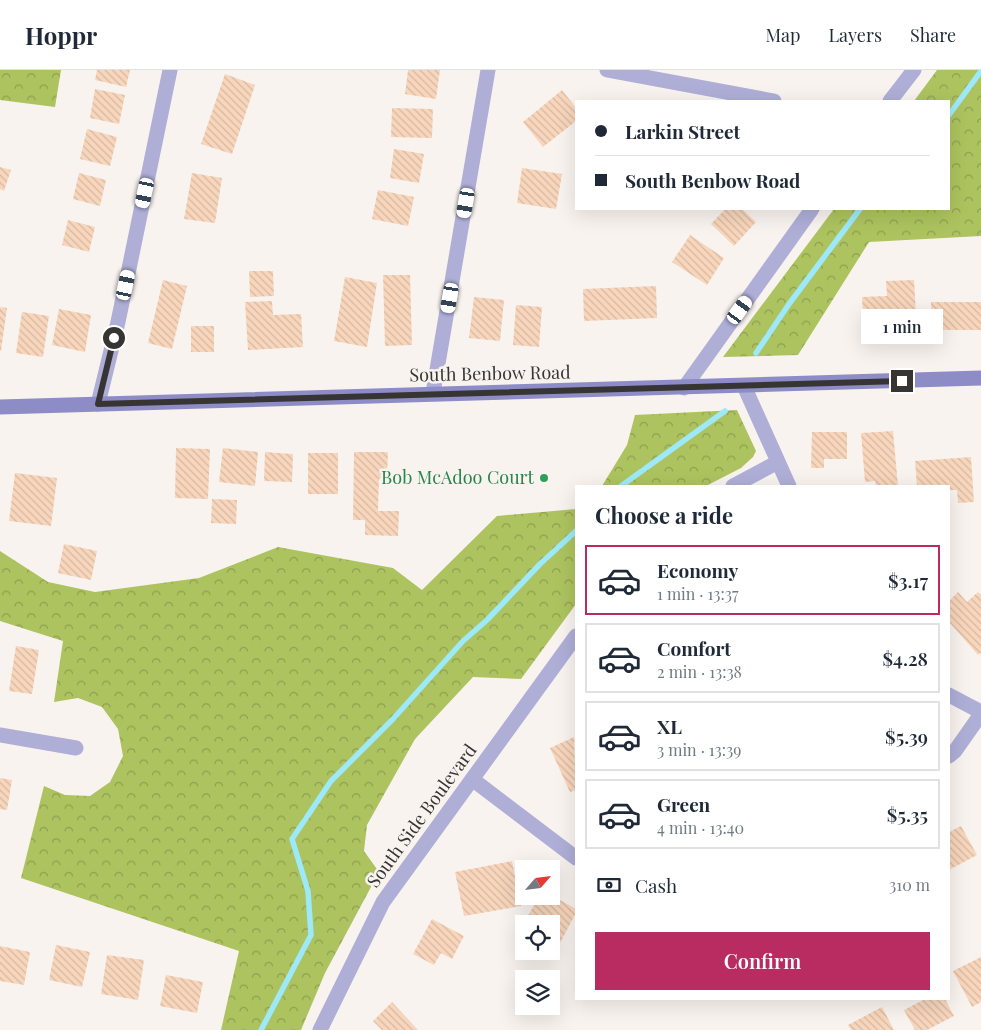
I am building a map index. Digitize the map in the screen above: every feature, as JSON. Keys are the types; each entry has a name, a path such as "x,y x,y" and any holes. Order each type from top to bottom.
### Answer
{"main road":[{"name":"South Benbow Road","path":"0,407 981,378"}],"street":[{"path":"98,404 118,322 170,70"},
{"path":"433,393 488,70"},
{"path":"606,70 769,100"},
{"path":"891,100 914,70"},
{"path":"684,388 811,210"},
{"path":"744,386 789,485"},
{"path":"735,485 778,462"},
{"name":"South Side Boulevard","path":"320,1030 383,902 575,637"},
{"path":"950,696 981,713 956,751 950,755"},
{"path":"0,735 76,748"},
{"path":"472,779 575,857"}],"green space":[{"path":"0,70 61,70 55,107 0,100"},
{"path":"937,70 981,70 981,236 869,242 798,355 723,357 833,210 950,210 950,100 915,100"},
{"path":"737,410 756,451 753,457 741,468 708,485 603,485 627,445 635,415"},
{"path":"575,509 575,605 521,679 473,677 415,739 367,825 364,851 379,872 325,973 301,1030 221,1030 239,951 21,878 44,786 65,795 90,796 110,782 123,756 118,729 102,707 78,698 54,702 63,641 0,621 0,551 48,582 95,592 199,578 278,547 393,568 422,590 497,516"}],"building":[{"path":"97,70 130,70 126,87 95,80"},
{"path":"408,70 440,70 436,99 405,94"},
{"path":"225,74 255,85 232,154 201,144"},
{"path":"95,89 125,95 119,124 90,118"},
{"path":"562,90 575,107 575,122 543,147 523,122"},
{"path":"392,108 433,109 432,138 391,137"},
{"path":"87,129 117,137 110,166 80,159"},
{"path":"394,149 424,154 419,183 390,178"},
{"path":"0,167 11,170 4,191 0,189"},
{"path":"522,168 562,174 556,209 517,203"},
{"path":"79,173 106,180 100,206 73,199"},
{"path":"192,173 222,178 215,223 184,219"},
{"path":"378,190 414,197 408,226 372,219"},
{"path":"724,210 743,210 756,222 734,246 711,224"},
{"path":"68,220 95,227 89,252 62,245"},
{"path":"690,235 724,258 707,285 672,262"},
{"path":"249,271 273,271 274,296 250,297"},
{"path":"383,275 410,275 412,345 385,346"},
{"path":"345,277 377,283 367,347 334,341"},
{"path":"163,280 187,286 172,349 148,343"},
{"path":"914,280 917,331 864,333 862,297 887,296 886,281"},
{"path":"656,286 657,318 584,321 583,289"},
{"path":"474,297 504,300 500,341 469,338"},
{"path":"272,301 273,315 301,314 303,347 248,350 245,302"},
{"path":"931,302 981,302 981,330 931,330"},
{"path":"516,305 542,307 539,347 513,345"},
{"path":"0,307 7,308 1,351 0,351"},
{"path":"59,309 91,315 85,352 52,345"},
{"path":"22,312 49,316 43,357 16,353"},
{"path":"191,326 214,326 214,352 191,352"},
{"path":"893,431 898,485 876,485 875,481 865,482 861,433"},
{"path":"812,432 847,432 847,459 824,459 824,468 811,468"},
{"path":"176,448 210,449 208,499 175,498"},
{"path":"223,448 258,452 255,486 219,482"},
{"path":"265,452 293,454 292,482 264,481"},
{"path":"354,452 388,452 387,479 379,479 378,511 399,511 398,536 365,535 365,520 353,520"},
{"path":"308,453 338,453 338,494 308,494"},
{"path":"971,457 974,502 958,503 957,490 950,490 950,485 917,485 915,461"},
{"path":"15,473 57,478 51,526 9,521"},
{"path":"212,499 237,500 236,524 211,523"},
{"path":"64,544 97,551 91,580 58,573"},
{"path":"958,592 967,602 978,592 981,595 981,653 978,655 950,623 950,600"},
{"path":"16,646 39,650 32,694 9,691"},
{"path":"574,737 575,790 570,792 550,748"},
{"path":"0,778 12,780 7,810 0,809"},
{"path":"961,826 977,855 950,869 950,832"},
{"path":"512,861 515,876 515,905 521,906 464,916 455,872"},
{"path":"560,900 575,908 575,915 560,943 560,915 528,915 534,905 560,905"},
{"path":"432,919 464,936 452,959 441,953 434,965 413,954"},
{"path":"56,945 90,952 82,987 49,980"},
{"path":"0,946 30,952 24,985 0,981"},
{"path":"107,955 144,960 138,1000 101,994"},
{"path":"981,957 981,1002 972,1007 953,971"},
{"path":"166,975 203,982 197,1013 160,1006"},
{"path":"923,1000 946,1000 954,1016 927,1030 915,1030 904,1010"},
{"path":"392,1002 418,1030 382,1030 373,1021"},
{"path":"882,1007 894,1030 851,1030 848,1025"}],"waterway":[{"path":"950,114 981,71"},
{"path":"756,353 789,304 859,210"},
{"path":"622,485 725,411"},
{"path":"261,1030 311,935 308,891 292,839 331,781 393,719 463,641 487,620 540,564 575,532"}],"place":[{"name":"Bob McAdoo Court","path":"544,478"}],"route":[{"path":"114,338 98,404 902,381"}]}
